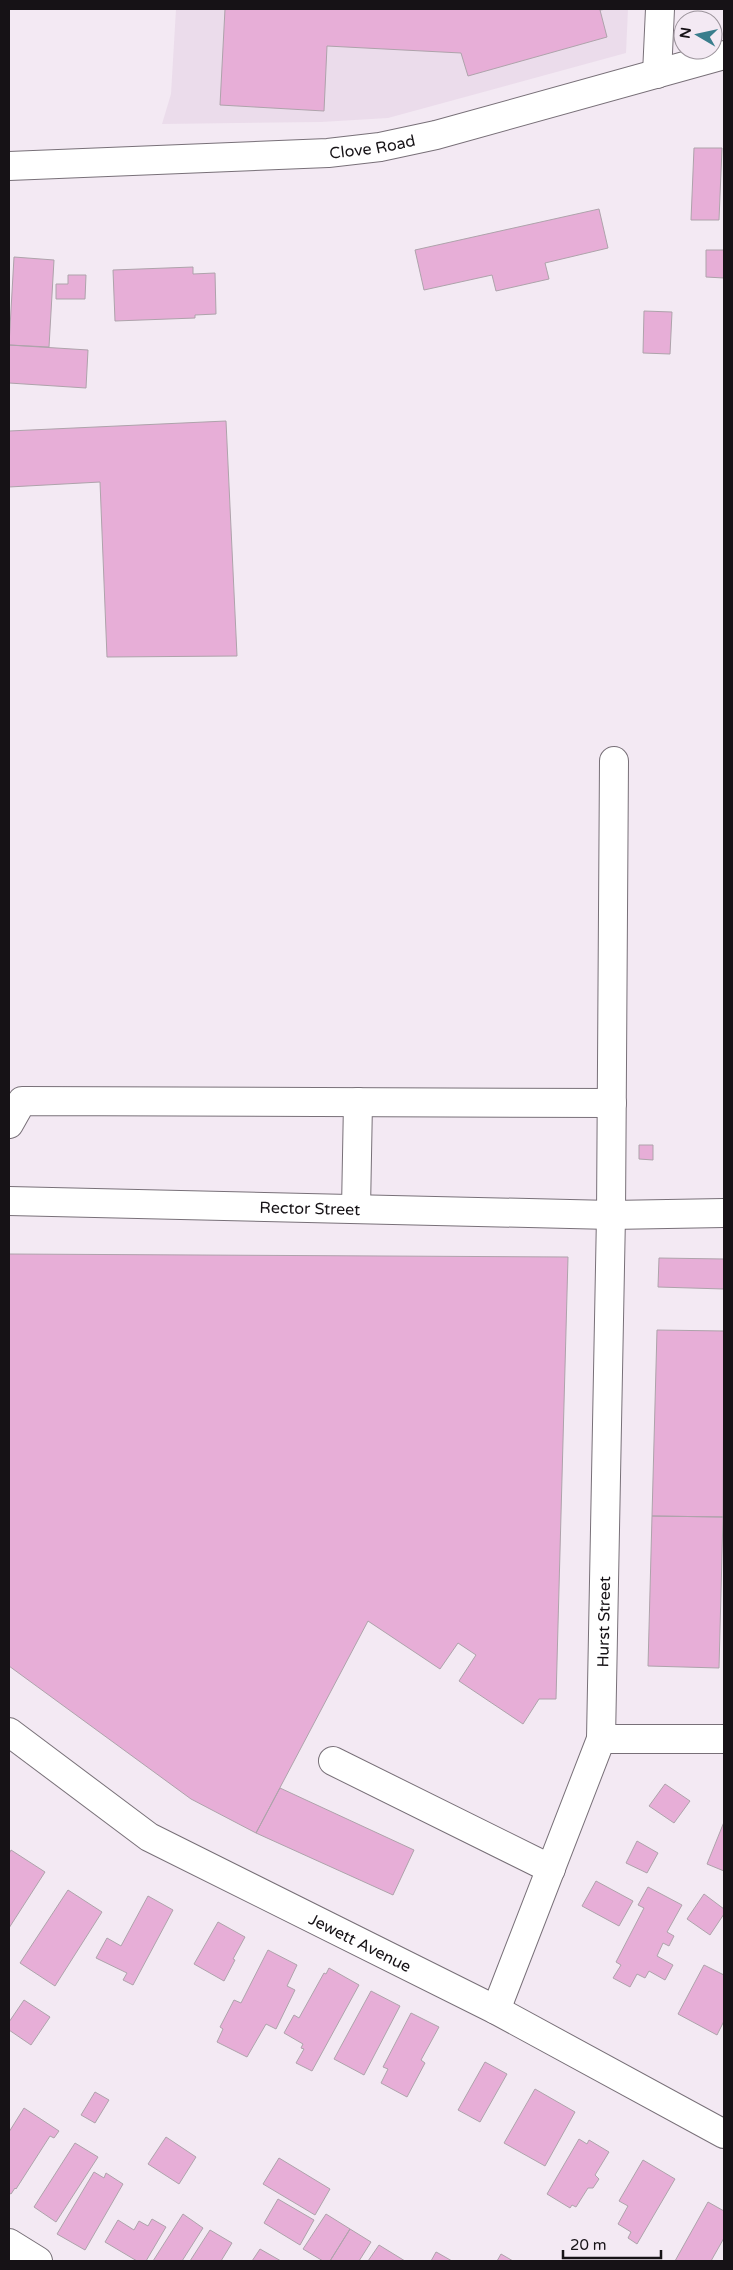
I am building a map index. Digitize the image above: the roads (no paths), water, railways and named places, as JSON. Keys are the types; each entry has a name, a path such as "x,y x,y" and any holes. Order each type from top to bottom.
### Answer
{"street":[{"path":"657,74 660,9"},
{"name":"Clove Road","path":"9,166 328,153 380,147 455,130 724,55"},
{"name":"Hurst Street","path":"496,2010 602,1739 611,1215 614,761"},
{"path":"9,1124 22,1101 612,1103"},
{"path":"356,1209 358,1102"},
{"name":"Rector Street","path":"9,1201 611,1215 724,1213"},
{"name":"Jewett Avenue","path":"9,1732 149,1837 496,2010 724,2134"},
{"path":"602,1739 724,1739"},
{"path":"333,1761 551,1869"},
{"path":"9,2243 36,2261"}]}
